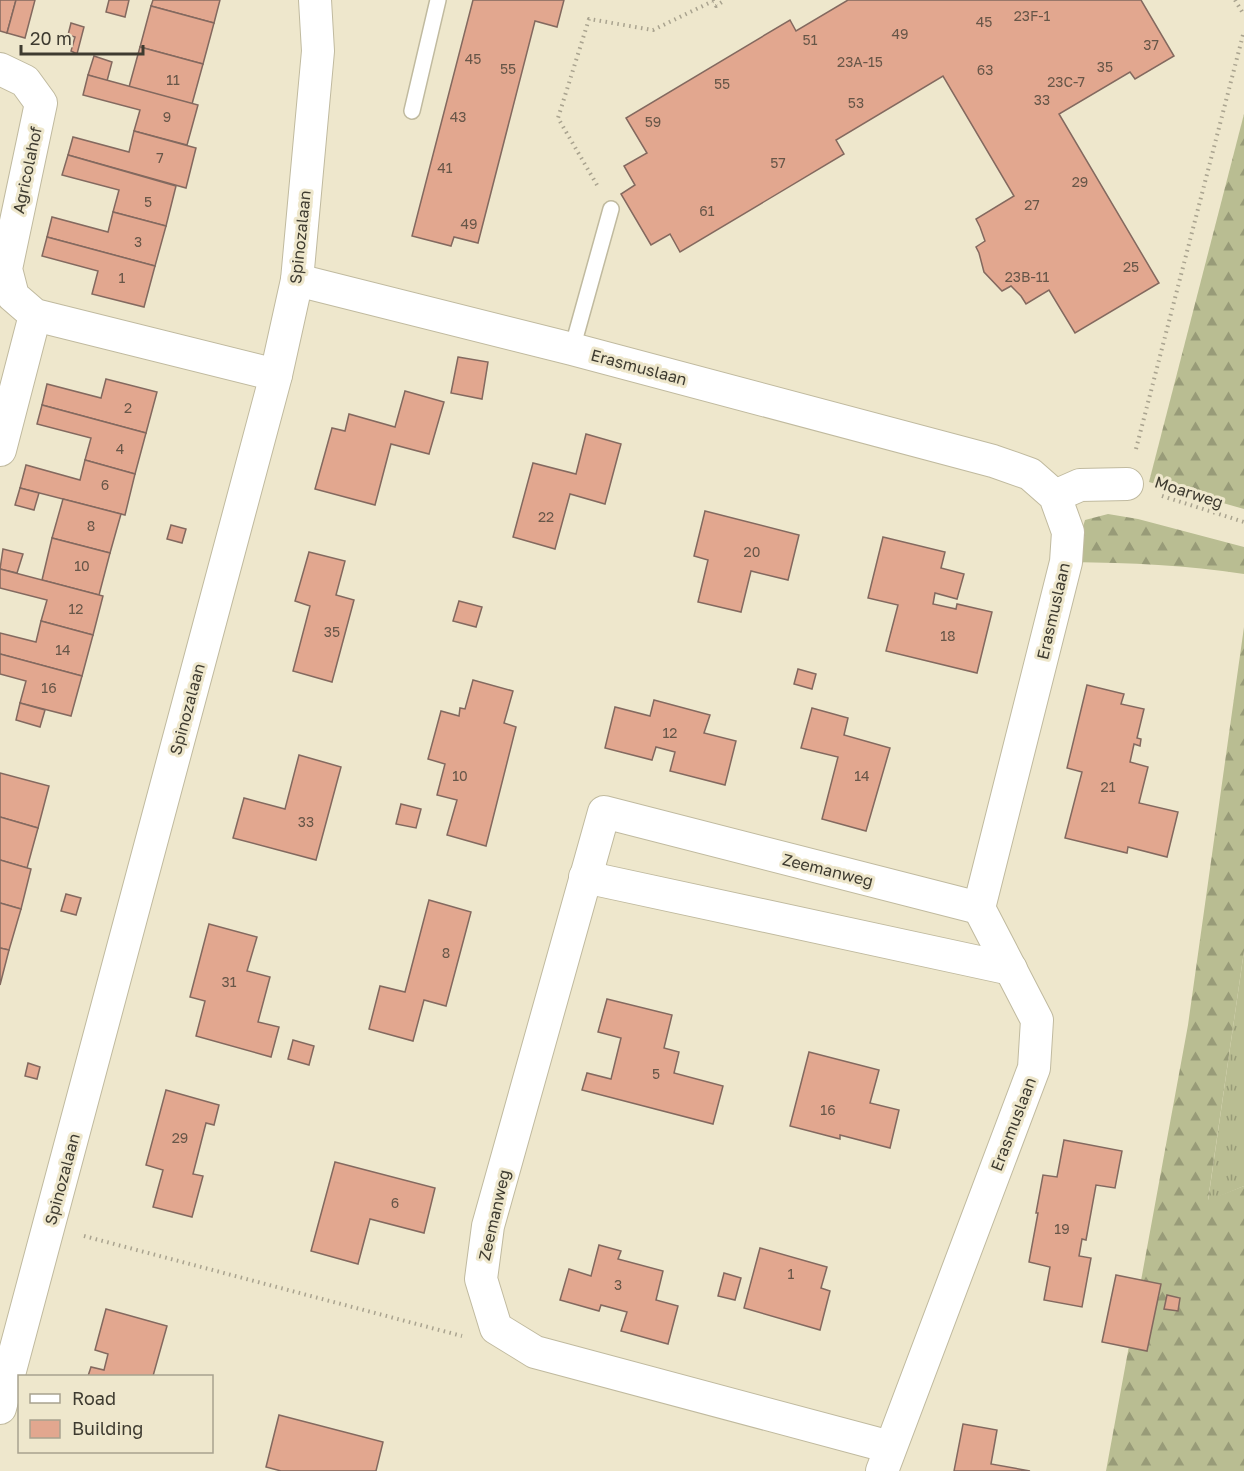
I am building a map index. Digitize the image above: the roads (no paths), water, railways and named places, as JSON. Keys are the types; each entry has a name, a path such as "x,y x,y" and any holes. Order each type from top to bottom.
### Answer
{"street":[{"name":"Spinozalaan","path":"0,1408 9,1336 50,1226 276,375 297,280 318,51 315,0"},
{"name":"Agricolahof","path":"0,69 25,81 41,103 6,269 13,296 35,315 276,375"},
{"name":"Erasmuslaan","path":"297,280 572,349 993,461 1030,474 1055,496 1068,532 1066,562 979,908 1037,1020 1034,1068 886,1459"},
{"path":"0,450 35,315"},
{"path":"1055,496 1080,485 1127,484"},
{"name":"Zeemanweg","path":"886,1459 535,1352 496,1328 481,1279 488,1226 604,812 979,908"},
{"path":"585,877 1011,969"}],"lane":[{"path":"412,111 438,0"},
{"path":"572,349 611,209"}]}
